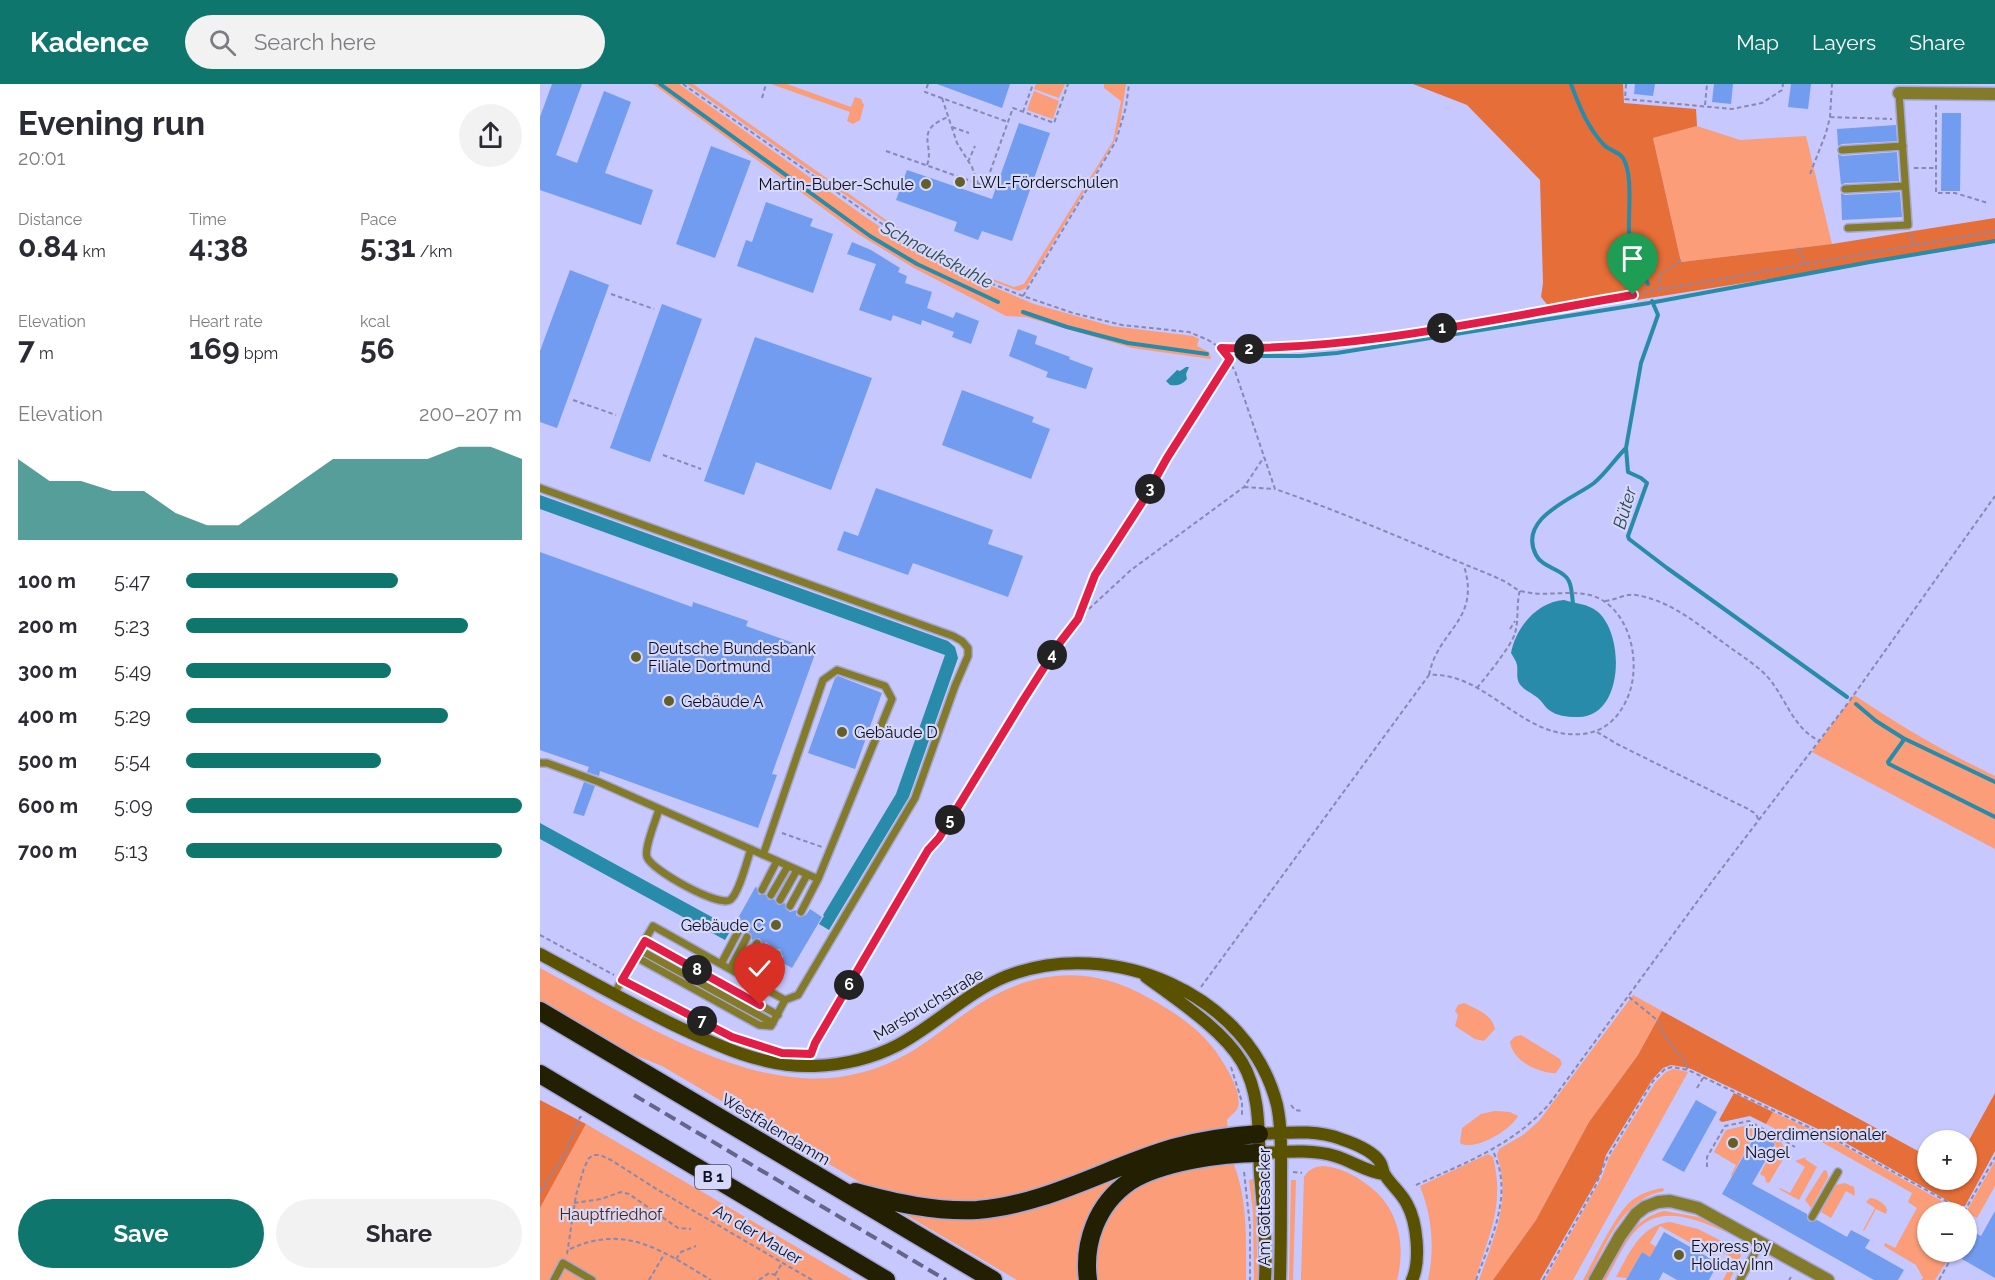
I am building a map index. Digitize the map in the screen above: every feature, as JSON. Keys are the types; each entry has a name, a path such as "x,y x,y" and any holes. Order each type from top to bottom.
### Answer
{"highway":[{"name":"Westfalendamm","path":"540,1011 993,1280"},
{"name":"B 1","path":"540,1074 886,1280"},
{"path":"836,1188 926,1208 952,1211 987,1209 1025,1201 1173,1148 1259,1134"},
{"path":"1088,1280 1087,1253 1095,1222 1128,1183 1150,1172 1185,1162 1231,1153 1259,1153"}],"street":[{"path":"1899,93 1991,91"},
{"name":"Marsbruchstraße","path":"540,954 707,1040 748,1056 774,1062 814,1066 864,1058 898,1045 985,987 1008,976 1032,969 1059,964 1095,963 1155,976 1181,987 1222,1017 1258,1058 1277,1106 1280,1133"},
{"name":"Marsbruchstraße","path":"1138,972 1200,1017 1242,1062 1251,1082 1258,1114 1259,1134"},
{"name":"Am Gottesacker","path":"1280,1133 1280,1280"},
{"path":"1259,1134 1319,1133 1342,1139 1366,1151 1380,1162 1384,1174 1398,1189 1408,1205 1416,1229 1416,1264 1413,1278"},
{"name":"Am Gottesacker","path":"1259,1134 1265,1236 1265,1280"},
{"path":"1259,1153 1325,1153 1352,1162 1373,1173 1384,1174"},
{"path":"1595,1280 1629,1222 1645,1207 1658,1202 1683,1203 1698,1208 1828,1280"}],"lane":[{"path":"1848,228 1908,225 1899,93"},
{"path":"1842,150 1902,146"},
{"path":"1845,189 1905,186"},
{"path":"540,488 953,636 968,648 968,656 915,798 798,994 785,1000 771,1026 759,1025 636,957"},
{"path":"763,855 823,680 837,670 885,686 892,699 818,879 801,912"},
{"path":"540,763 547,763 599,782 818,879"},
{"path":"659,809 646,854 649,862 656,869 707,897 722,902 730,900 751,849"},
{"path":"762,890 777,861"},
{"path":"771,895 788,866"},
{"path":"780,900 797,870"},
{"path":"790,906 807,875"},
{"path":"614,994 653,926 785,1000"},
{"path":"721,964 738,932"},
{"path":"730,969 747,937"},
{"path":"645,941 778,1015"},
{"path":"739,974 757,943"},
{"path":"749,980 766,948"},
{"path":"640,950 773,1023"},
{"path":"759,986 777,954"},
{"path":"1812,1217 1838,1172"},
{"path":"1740,1280 1761,1242"},
{"path":"554,1280 563,1263 592,1280"}],"path":[{"path":"683,84 898,235 949,264 985,281 1073,313 1122,325 1189,332 1208,339 1221,348 1230,359 1275,489"},
{"path":"762,98 766,84"},
{"path":"928,84 925,92 1008,122"},
{"path":"1023,112 1033,84"},
{"path":"886,151 985,186 1013,108 1054,123 1068,84"},
{"path":"1023,296 1116,141 1126,107 1129,84"},
{"path":"1626,84 1626,99 1732,109 1753,106 1782,90 1783,84"},
{"path":"1705,106 1707,84"},
{"path":"1810,174 1830,117 1832,84"},
{"path":"1936,93 1936,193 1955,193 1988,203"},
{"path":"941,97 957,143 978,184"},
{"path":"927,166 931,157 926,141 929,132 940,120 948,117"},
{"path":"1830,117 1901,119"},
{"path":"951,127 969,133"},
{"path":"968,162 975,146"},
{"path":"1904,167 1936,168"},
{"path":"1221,348 1292,348 1370,340 1995,231"},
{"path":"1798,248 1806,264"},
{"path":"1660,290 1659,275 1681,260"},
{"path":"611,294 654,309"},
{"path":"1078,619 1095,575 1230,359"},
{"path":"573,400 616,415"},
{"path":"663,455 702,469"},
{"path":"811,1054 815,1043 928,850 939,838 1061,641 1078,619 1131,570 1244,487 1264,457"},
{"path":"1244,487 1275,489 1308,500 1464,564 1520,590 1541,595 1578,593 1596,596 1614,610 1625,626 1630,640 1634,675 1628,698 1619,715 1604,728 1579,734 1561,733 1545,728 1458,677 1443,674 1429,675"},
{"path":"1416,1185 1492,1150 1536,1120 1820,741 1995,495"},
{"path":"1200,989 1429,675 1432,662 1465,609 1469,596 1469,582 1464,564"},
{"path":"1477,688 1515,634 1520,590"},
{"path":"1605,601 1635,595 1675,609 1698,622 1766,675 1801,728 1809,736 1820,741"},
{"path":"1510,629 1516,619"},
{"path":"1596,731 1617,744 1748,809 1756,814 1759,821"},
{"path":"771,829 830,849"},
{"path":"540,935 723,1032"},
{"path":"1628,997 1657,1020 1666,1038 1685,1062 1688,1070"},
{"path":"1543,1280 1595,1187 1607,1158 1653,1081 1672,1067 1688,1070 1836,1140 1946,1202"},
{"path":"1231,1071 1242,1102 1242,1116"},
{"path":"1697,1088 1703,1078"},
{"path":"540,1192 565,1153 580,1117"},
{"path":"1707,1167 1707,1157 1725,1126 1749,1121 1795,1147"},
{"path":"1476,1280 1499,1213 1500,1172 1492,1150"},
{"name":"An der Mauer","path":"574,1203 589,1158 600,1155 812,1280"},
{"path":"1970,1202 1995,1157"},
{"path":"1244,1172 1250,1226 1250,1280"},
{"path":"1292,1172 1302,1173"},
{"path":"563,1263 569,1249 574,1203 601,1199 621,1192 629,1194 678,1228 691,1229"},
{"path":"569,1249 587,1241 611,1238 635,1240 665,1252 711,1280"},
{"path":"676,1259 681,1251 696,1246"},
{"path":"649,1280 665,1252"},
{"path":"1939,1280 1948,1262 1953,1265"},
{"path":"775,1275 782,1263"},
{"path":"759,1280 765,1274 775,1275 779,1280"}],"green space":[{"path":"653,84 679,84 864,216 907,245 951,269 1034,304 1111,326 1193,336 1199,339 1197,346 1209,352 1211,359 1132,348 1026,317 1006,316 914,268 858,234"},
{"path":"687,84 693,84 889,222 938,252 990,278 1014,287 1024,284 1113,141 1121,101 1104,88 1104,84 1126,84 1120,123 1114,142 1026,288 1019,291 967,269 919,243 825,181"},
{"path":"771,84 787,84 851,107 855,97 861,99 864,105 860,120 853,124 847,121 850,112"},
{"path":"1036,84 1065,84 1059,98 1034,89"},
{"path":"1034,91 1059,101 1053,119 1027,110"},
{"path":"1697,126 1740,140 1806,136 1832,244 1681,262 1653,138"},
{"path":"1854,695 1923,738 1995,776 1995,849 1812,752"},
{"path":"540,968 633,1019 700,1052 768,1073 815,1079 857,1074 896,1060 926,1042 976,1006 1018,985 1060,976 1103,979 1125,986 1157,1002 1176,1014 1202,1036 1217,1053 1232,1078 1238,1094 1238,1107 1227,1120 1228,1131 1029,1195 963,1206 882,1192 863,1184 662,1066 632,1054 540,1001"},
{"path":"1633,995 1662,1011 1638,1055 1589,1122 1536,1220 1493,1280 1479,1280 1495,1233 1502,1203 1503,1187 1497,1155 1499,1149 1523,1135 1539,1121"},
{"path":"1464,1003 1491,1019 1495,1029 1484,1041 1475,1039 1455,1026 1458,1015 1455,1011 1458,1005"},
{"path":"1521,1035 1560,1059 1562,1064 1556,1073 1527,1065 1516,1055 1510,1042 1514,1037"},
{"path":"1673,1069 1688,1072 1573,1280 1545,1280 1602,1177 1609,1158 1655,1083 1666,1072"},
{"path":"1495,1111 1510,1112 1518,1116 1514,1122 1492,1138 1474,1145 1460,1143 1462,1128 1481,1114"},
{"path":"1773,1112 1835,1141 1917,1187 1917,1190 1922,1190 1944,1202 1917,1202 1917,1208 1908,1202 1912,1193 1795,1127 1789,1136 1766,1124"},
{"name":"Hauptfriedhof","path":"586,1124 853,1280 540,1280 540,1208"},
{"path":"1748,1125 1782,1143 1786,1154 1769,1183 1760,1174 1776,1144 1755,1133 1732,1176 1736,1165 1714,1152 1726,1130"},
{"path":"1488,1154 1493,1157 1496,1174 1496,1205 1494,1220 1475,1280 1428,1280 1431,1232 1420,1186"},
{"path":"1806,1157 1805,1159 1817,1167 1799,1200 1779,1189 1790,1193 1805,1167 1795,1161"},
{"path":"1153,1160 1115,1186 1083,1280 1017,1280 906,1215 908,1212 955,1216"},
{"path":"1232,1160 1243,1203 1246,1280 1094,1280 1093,1244 1118,1200 1150,1179"},
{"path":"1995,1161 1995,1186 1977,1218 1977,1202 1972,1202"},
{"path":"1323,1166 1339,1169 1358,1178 1384,1200 1400,1237 1401,1251 1397,1280 1301,1280 1304,1177 1312,1169"},
{"path":"1824,1170 1827,1171 1828,1177 1811,1208 1805,1200"},
{"path":"1253,1179 1258,1280 1254,1280 1253,1213 1249,1180"},
{"path":"1291,1180 1296,1180 1293,1280 1289,1280"},
{"path":"1845,1183 1854,1187 1855,1196 1846,1191 1831,1218 1821,1212 1836,1185"},
{"path":"1663,1188 1664,1191 1649,1196 1626,1214 1608,1239 1587,1280 1583,1280 1623,1210 1641,1195"},
{"path":"1870,1198 1880,1202 1887,1210 1886,1214 1876,1209 1864,1231 1875,1208 1866,1202"},
{"path":"1917,1208 1917,1262 1946,1262 1935,1280 1921,1280 1923,1278 1916,1265 1884,1246 1885,1243 1895,1248"},
{"path":"1664,1211 1698,1217 1735,1235 1695,1220 1661,1216 1638,1228 1621,1251 1606,1280 1602,1280 1619,1248 1633,1229 1652,1215"},
{"path":"1670,1222 1698,1229 1739,1250 1741,1256 1730,1280 1723,1280 1734,1259 1718,1250 1714,1256 1660,1226 1650,1243 1658,1248 1652,1258 1642,1252 1627,1278 1616,1277 1631,1250 1643,1235 1660,1224"}],"shaded area":[{"path":"1413,84 1623,84 1624,103 1696,109 1697,126 1653,138 1681,262 1832,244 1995,218 1995,243 1554,313 1541,297 1543,283 1540,180 1467,105"},
{"path":"1662,1011 1917,1151 1917,1183 1837,1138 1689,1068 1671,1065 1663,1068 1652,1080 1606,1155 1600,1175 1540,1280 1493,1280 1536,1220 1589,1122 1638,1055"},
{"path":"1734,1093 1773,1112 1766,1124 1750,1116 1722,1122 1719,1120"},
{"path":"1995,1093 1995,1151 1977,1184 1977,1130 1975,1130"},
{"path":"540,1100 586,1124 540,1208"},
{"path":"1929,1190 1974,1190 1967,1202 1950,1202"}],"water":[{"path":"1189,367 1186,374 1187,379 1183,383 1170,385 1166,381 1177,370 1180,371"},
{"path":"540,495 948,641 955,647 958,658 909,797 829,930 819,924 896,794 945,655 540,509"},
{"path":"1564,600 1586,605 1598,612 1607,624 1613,639 1616,657 1611,692 1603,705 1592,714 1576,717 1559,715 1549,710 1524,688 1519,683 1517,663 1511,653 1518,634 1530,617 1545,605"},
{"path":"540,823 732,928 725,940 540,839"}],"building":[{"path":"552,84 582,84 556,155 577,163 604,91 631,102 605,173 653,190 641,225 540,190 540,117"},
{"path":"937,84 1010,84 1002,108"},
{"path":"1635,84 1655,84 1653,96 1634,94"},
{"path":"1714,84 1733,84 1731,104 1712,102"},
{"path":"1791,84 1811,84 1808,109 1788,107"},
{"path":"1942,113 1961,113 1960,191 1941,191"},
{"name":"Martin-Buber-Schule","path":"1019,123 1050,133 1012,241 982,231 978,240 954,231 957,222 896,200 907,170 992,199"},
{"path":"1896,125 1897,141 1838,146 1837,129"},
{"path":"711,146 751,161 715,258 676,244"},
{"path":"1897,152 1899,181 1841,185 1838,154 1842,156"},
{"path":"1900,192 1902,217 1842,220 1841,193 1845,195"},
{"path":"766,202 813,219 810,226 833,234 813,293 737,266 746,240 752,242"},
{"path":"852,242 871,250 900,268 898,272 907,276 905,283 932,292 927,308 953,318 956,312 979,321 971,344 952,337 954,332 922,320 921,325 893,315 891,321 859,310 876,264 847,254"},
{"path":"570,270 609,285 557,428 540,422 540,351"},
{"path":"662,304 702,319 650,462 610,448"},
{"path":"1018,329 1037,336 1035,344 1093,368 1086,389 1046,377 1048,372 1009,356"},
{"path":"755,337 872,378 831,490 756,462 744,495 704,481"},
{"path":"962,390 1034,417 1032,422 1050,429 1031,479 942,445"},
{"path":"876,488 993,530 988,544 1023,556 1008,597 913,563 908,575 837,550 844,531 858,536"},
{"name":"Gebäude A","path":"540,552 692,607 693,602 748,621 746,626 816,651 772,774 777,775 758,828 600,771 599,776 587,772 589,767 540,750"},
{"path":"838,676 882,693 855,769 808,753 835,678"},
{"path":"584,782 595,786 584,816 573,813"},
{"name":"Gebäude C","path":"756,886 759,895 765,894 769,900 774,899 778,905 785,903 786,909 790,912 796,910 796,915 799,917 806,915 810,909 822,917 792,968 781,962 783,957 780,949 771,951 770,945 766,942 763,944 759,938 752,940 751,934 747,931 744,933 740,927 732,929"},
{"path":"1696,1100 1717,1112 1684,1172 1662,1160"},
{"path":"1756,1134 1775,1144 1752,1184 1807,1214 1810,1222 1817,1220 1847,1237 1851,1230 1870,1240 1865,1248 1904,1270 1898,1280 1874,1280 1722,1194"},
{"path":"1995,1211 1995,1278 1967,1262 1977,1262 1977,1234 1981,1236"},
{"name":"Express by Holiday Inn","path":"1664,1232 1718,1263 1709,1280 1677,1280 1663,1272 1659,1280 1626,1280 1642,1252 1650,1257"}],"waterway":[{"name":"Schnaukskuhle","path":"660,84 870,236 917,264 998,302"},
{"name":"Büter","path":"1571,84 1593,131 1604,145 1623,158 1627,166 1630,246 1648,284"},
{"path":"1655,302 1995,241"},
{"name":"Büter","path":"1652,301 1658,315 1641,363 1626,448 1628,472 1647,483 1628,536 1629,539 1847,697"},
{"name":"Schnaukskuhle","path":"1234,356 1300,356 1337,353 1649,303"},
{"name":"Schnaukskuhle","path":"1023,312 1067,327 1128,343 1207,354"},
{"path":"1573,603 1568,579 1539,560 1536,555 1532,542 1534,530 1540,520 1550,511 1603,475 1626,448"},
{"name":"Büter","path":"1856,704 1876,721 1903,738 1888,762 1889,764 1995,817"},
{"path":"1903,738 1995,782"}],"railway":[{"path":"634,1095 946,1280"}],"place":[{"name":"LWL-Förderschulen","path":"960,182"},
{"name":"Martin-Buber-Schule","path":"926,184"},
{"name":"Deutsche Bundesbank Filiale Dortmund","path":"636,657"},
{"name":"Gebäude A","path":"669,701"},
{"name":"Gebäude D","path":"842,732"},
{"name":"Gebäude C","path":"776,925"},
{"name":"Überdimensionaler Nagel","path":"1733,1143"},
{"name":"Express by Holiday Inn","path":"1679,1255"}],"route":[{"path":"760,1005 645,941 622,980 732,1037 782,1053 811,1054 815,1043 928,850 939,838 1022,702 1078,619 1095,575 1230,359 1221,348 1292,348 1370,340 1633,295"}]}
